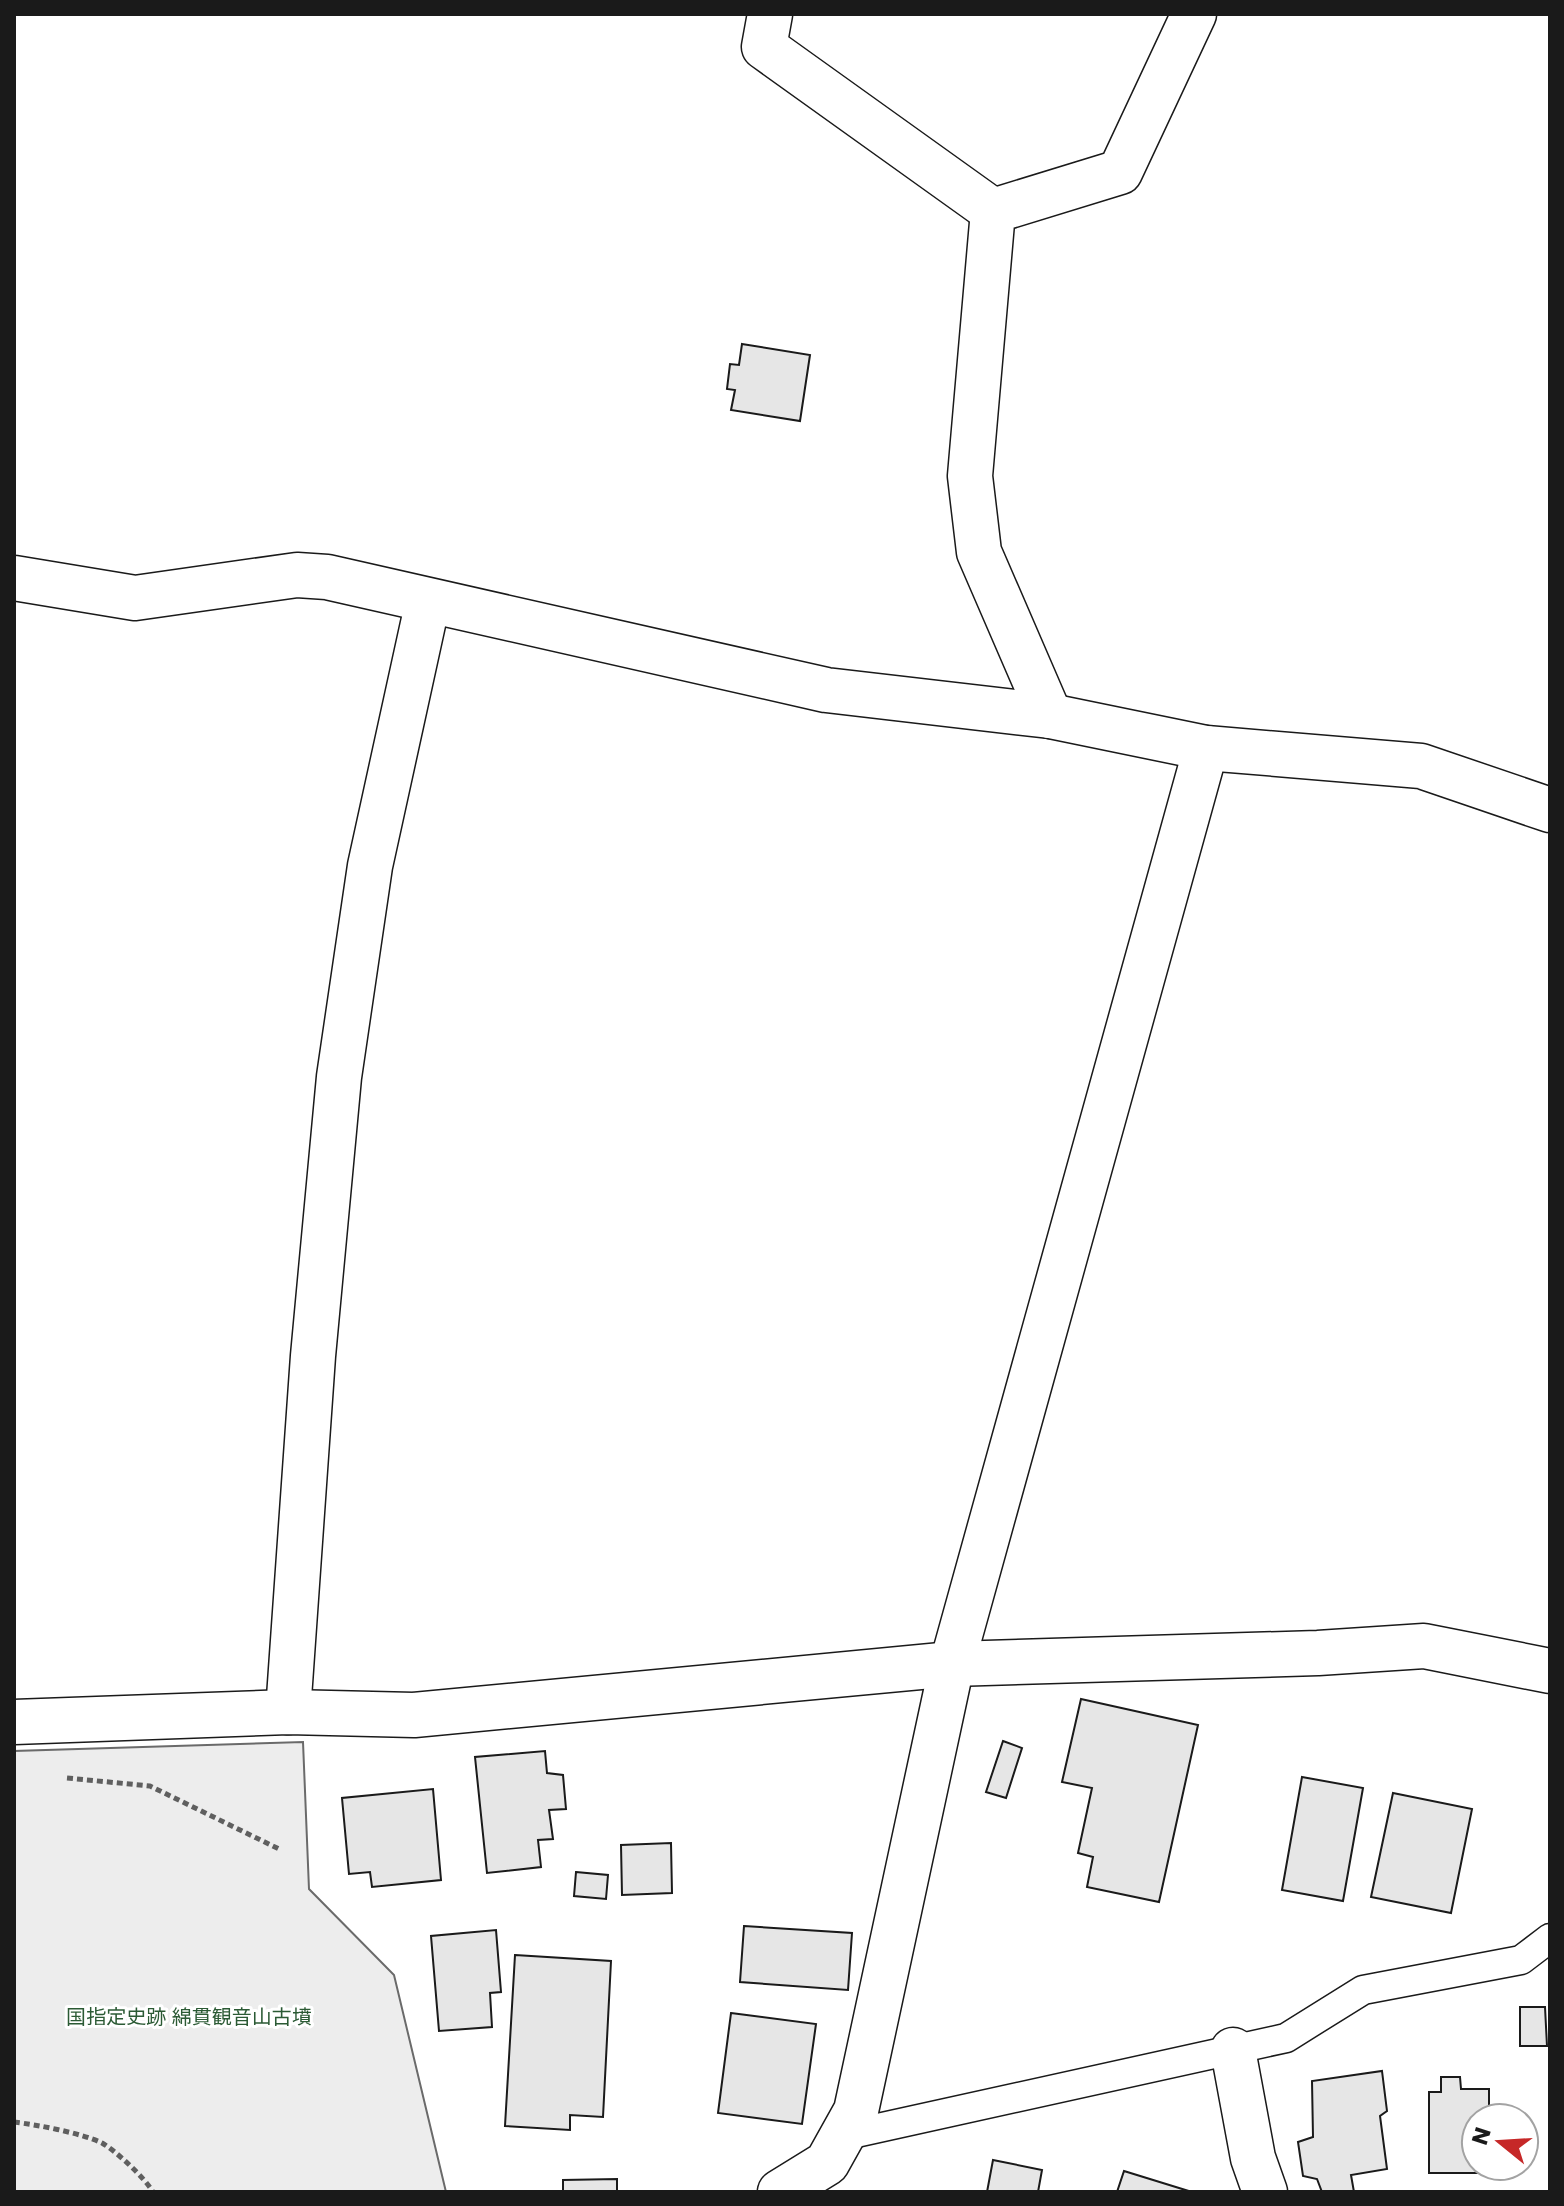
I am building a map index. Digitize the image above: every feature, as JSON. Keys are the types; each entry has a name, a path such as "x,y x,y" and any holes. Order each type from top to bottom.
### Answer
{"street":[{"path":"770,14 764,47 993,211"},
{"path":"993,211 1120,172 1194,14"},
{"path":"993,211 970,476 979,552 1050,716"},
{"path":"14,578 135,598 297,575 327,577 826,690 1050,716 1206,748 1421,766 1550,810"},
{"path":"288,1712 313,1356 339,1077 370,866 428,601"},
{"path":"780,2192 827,2163 856,2111 952,1664 1206,748"},
{"path":"14,1722 288,1712 414,1715 952,1664 1302,1654 1424,1646 1550,1671"},
{"path":"1233,2050 1253,2158 1265,2192"}],"lane":[{"path":"842,2136 1286,2038 1363,1990 1521,1960 1550,1938"}],"path":[{"path":"59,1777 150,1786 279,1849"},
{"path":"14,2122 103,2144 148,2183 153,2192"}],"shaded area":[{"name":"国指定史跡 綿貫観音山古墳","path":"303,1742 309,1889 394,1975 446,2192 14,2192 14,1751"}],"building":[{"path":"742,344 810,355 800,421 731,410 735,390 727,389 730,364 739,365"},
{"path":"1081,1699 1198,1725 1159,1902 1087,1887 1093,1857 1078,1853 1092,1788 1062,1782"},
{"path":"1003,1741 1022,1748 1006,1798 986,1792"},
{"path":"545,1751 547,1773 563,1775 566,1809 549,1810 553,1839 538,1840 541,1867 487,1873 475,1757"},
{"path":"1302,1777 1363,1788 1343,1901 1282,1890"},
{"path":"433,1789 441,1880 372,1887 370,1872 349,1874 342,1798"},
{"path":"1393,1793 1472,1809 1451,1913 1371,1897"},
{"path":"671,1843 672,1893 622,1895 621,1845"},
{"path":"576,1872 608,1875 606,1899 574,1896"},
{"path":"744,1926 852,1933 848,1990 740,1982"},
{"path":"496,1930 501,1992 490,1993 492,2027 439,2031 431,1936"},
{"path":"515,1955 611,1961 603,2117 570,2115 570,2130 505,2126"},
{"path":"1520,2007 1545,2007 1547,2046 1520,2046"},
{"path":"731,2013 816,2024 802,2124 718,2113"},
{"path":"1382,2071 1387,2111 1380,2116 1387,2169 1351,2175 1354,2192 1322,2192 1317,2179 1303,2176 1298,2142 1313,2137 1312,2081"},
{"path":"1441,2077 1460,2077 1461,2089 1489,2089 1489,2102 1460,2102 1460,2173 1429,2173 1429,2092 1441,2092"},
{"path":"993,2160 1042,2170 1038,2192 987,2192"},
{"path":"1124,2171 1192,2192 1117,2192"},
{"path":"617,2179 617,2192 563,2192 563,2180"}]}
